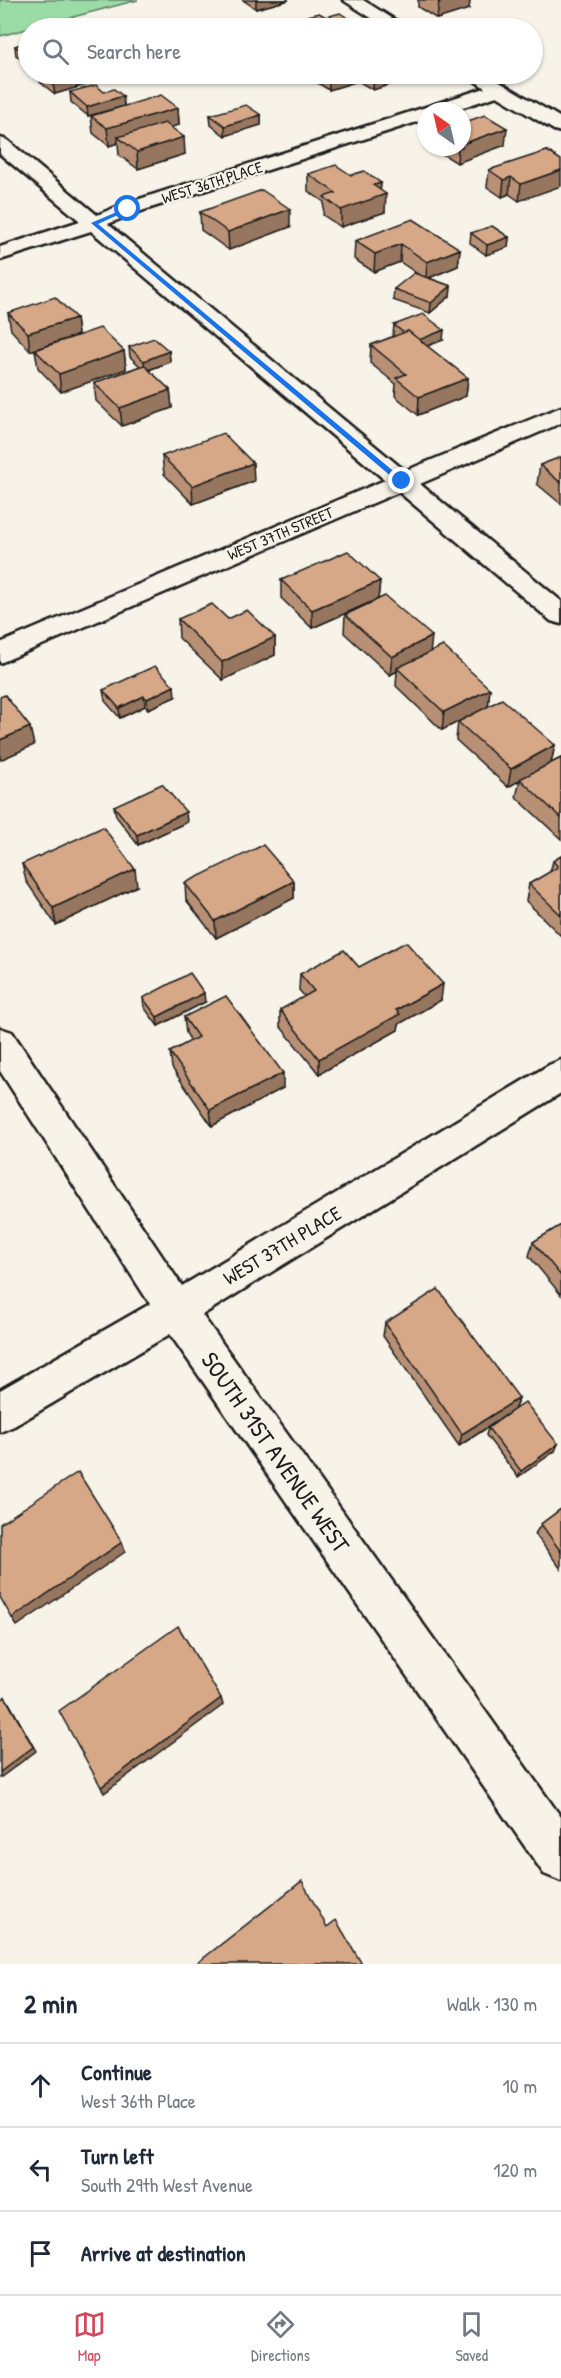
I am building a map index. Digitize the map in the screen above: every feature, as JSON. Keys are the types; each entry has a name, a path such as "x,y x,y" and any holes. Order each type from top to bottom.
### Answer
{"street":[{"path":"351,0 382,18"},
{"path":"491,84 561,126"},
{"path":"460,102 500,89"},
{"name":"WEST 36TH PLACE","path":"0,254 64,235 128,209 417,116"},
{"path":"0,144 561,615"},
{"name":"WEST 37TH STREET","path":"0,654 561,414"},
{"name":"SOUTH 31ST AVENUE WEST","path":"0,1042 176,1310 561,1857"},
{"name":"WEST 37TH PLACE","path":"0,1412 176,1310 561,1075"}],"green space":[{"path":"0,0 138,0 69,18 18,18 18,31 0,36"}],"building":[{"path":"319,13 326,17 340,13 348,18 300,18"},
{"path":"96,85 104,92 114,89 123,96 87,107 70,92"},
{"path":"161,95 178,108 107,128 91,116"},
{"path":"246,105 261,115 225,126 210,115"},
{"path":"485,115 507,128 471,141 471,120"},
{"path":"165,123 184,137 137,152 118,137"},
{"path":"547,151 561,160 561,170 521,184 511,177 504,180 489,170"},
{"path":"336,165 351,175 364,171 381,183 373,185 386,194 341,210 324,197 336,193 308,174"},
{"path":"262,190 290,209 228,232 200,212"},
{"path":"413,219 460,249 427,262 401,244 375,254 355,241"},
{"path":"492,226 509,237 487,245 471,233"},
{"path":"414,273 451,286 431,303 394,289"},
{"path":"55,297 76,318 28,333 8,313"},
{"path":"423,314 444,330 419,340 408,331 404,333 394,325"},
{"path":"100,328 124,351 59,374 35,350"},
{"path":"408,331 468,378 419,397 396,378 406,374 371,345"},
{"path":"154,338 169,351 144,361 129,347"},
{"path":"144,365 170,390 120,408 94,383"},
{"path":"223,433 253,463 192,486 162,456"},
{"path":"561,457 561,483 540,465"},
{"path":"348,551 380,581 312,610 281,580"},
{"path":"385,596 432,636 392,657 345,615"},
{"path":"212,604 228,619 247,610 275,637 222,662 178,619"},
{"path":"443,646 490,689 444,712 397,668"},
{"path":"155,666 174,686 147,699 144,696 119,708 103,690"},
{"path":"5,695 30,727 0,740 0,697"},
{"path":"502,699 555,745 511,769 458,722"},
{"path":"561,758 561,818 520,779"},
{"path":"162,784 186,812 137,835 114,806"},
{"path":"103,827 135,869 53,908 22,864"},
{"path":"263,845 294,881 215,921 185,883"},
{"path":"561,856 561,915 529,884 558,867 553,861"},
{"path":"406,942 443,984 396,1010 400,1014 319,1059 280,1010 314,991 300,974 344,950 359,967"},
{"path":"190,973 204,993 157,1017 143,998"},
{"path":"226,996 283,1073 210,1110 170,1052 198,1037 184,1017"},
{"path":"561,1225 561,1276 533,1242"},
{"path":"438,1289 519,1398 462,1434 385,1323"},
{"path":"525,1402 558,1444 521,1471 488,1428"},
{"path":"78,1472 122,1542 12,1618 0,1597 0,1524"},
{"path":"561,1509 561,1552 541,1524"},
{"path":"178,1626 221,1698 101,1787 59,1711"},
{"path":"5,1697 33,1747 0,1772 0,1701"},
{"path":"302,1881 327,1927 336,1920 362,1964 196,1964"}],"route":[{"path":"128,209 94,223 402,481"}]}
